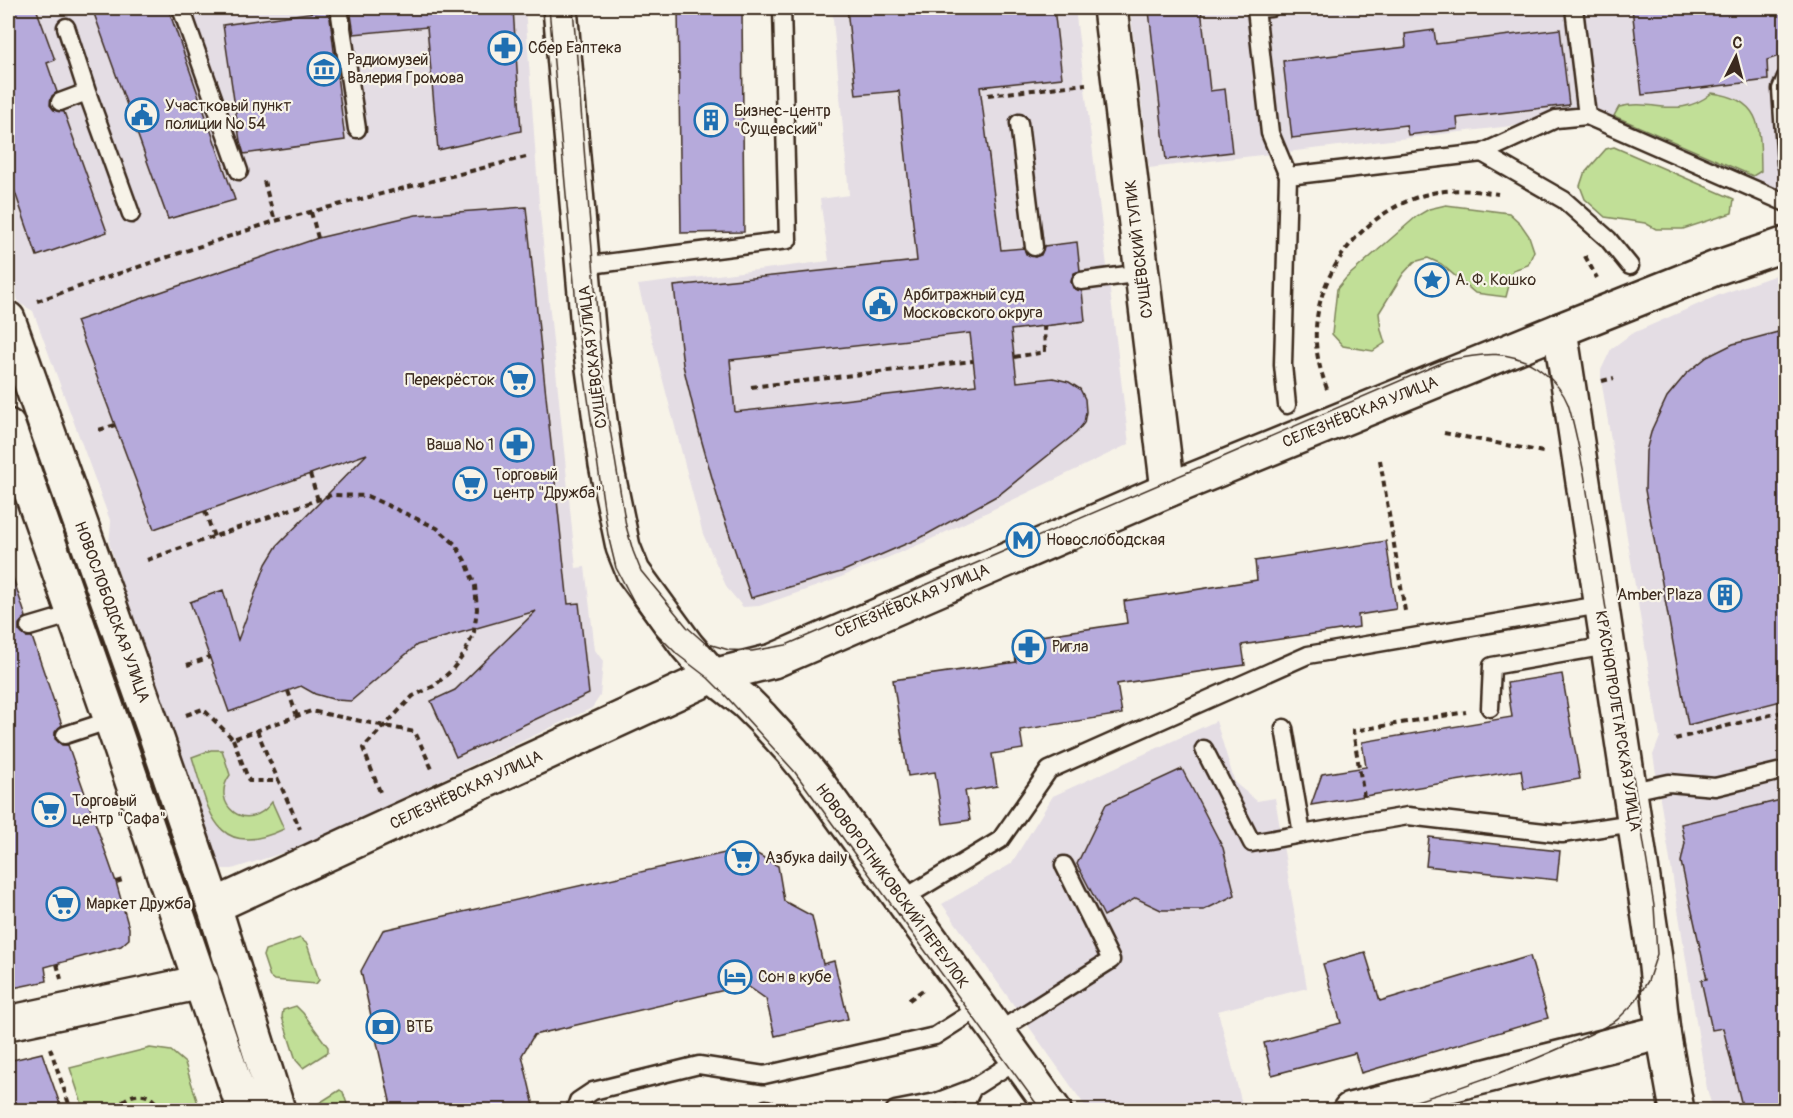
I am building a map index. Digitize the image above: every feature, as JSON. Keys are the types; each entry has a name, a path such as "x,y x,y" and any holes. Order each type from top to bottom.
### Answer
{"street":[{"name":"СУЩЁВСКАЯ УЛИЦА","path":"560,8 582,266 606,465 623,547 633,572 647,593 713,676"},
{"name":"СУЩЁВСКИЙ ТУПИК","path":"1110,8 1168,490"},
{"name":"СЕЛЕЗНЁВСКАЯ УЛИЦА","path":"213,906 713,676 773,661 1168,490 1560,330 1716,268 1785,244"},
{"name":"НОВОСЛОБОДСКАЯ УЛИЦА","path":"8,319 149,716 279,1110"},
{"name":"КРАСНОПРОЛЕТАРСКАЯ УЛИЦА","path":"1560,330 1655,958 1663,1032 1677,1110"},
{"path":"8,426 14,466 73,614 111,720 244,1110"},
{"name":"НОВОВОРОТНИКОВСКИЙ ПЕРЕУЛОК","path":"713,676 746,702 792,751 1054,1110"},
{"path":"8,1023 202,982"},
{"path":"1354,1110 1663,1032"}],"lane":[{"path":"181,8 239,171"},
{"path":"339,8 357,129"},
{"path":"582,266 788,240 782,8"},
{"path":"1270,8 1256,9 1270,133 1288,176 1283,365 1287,405"},
{"path":"1574,8 1587,116"},
{"path":"66,27 131,214"},
{"path":"1785,77 1781,89 1785,164"},
{"path":"60,102 87,92"},
{"path":"1288,176 1482,153 1556,120 1587,116 1785,203"},
{"path":"1019,123 1034,247"},
{"path":"1482,153 1564,200 1608,239 1630,266"},
{"path":"1081,281 1142,273"},
{"path":"902,900 1000,840 1049,770 1308,655 1600,605"},
{"path":"29,627 73,614"},
{"path":"1490,708 1492,666 1607,646"},
{"path":"65,735 111,720"},
{"path":"1284,728 1302,834"},
{"path":"1203,749 1252,843 1408,816 1562,834 1631,807 1669,783 1715,787 1785,770"},
{"path":"575,1110 578,1101 593,1091 699,1065 764,1075 935,1036 988,1020 1111,960 1064,865"},
{"path":"895,1110 936,1102 974,1088 1017,1060"},
{"path":"962,1110 974,1088"}],"path":[{"path":"988,95 1090,83"},
{"path":"37,301 275,221 530,156"},
{"path":"239,171 261,168 275,221"},
{"path":"1327,389 1318,362 1316,335 1319,308 1327,282 1339,258 1356,236 1376,219 1399,205 1425,195 1451,190 1479,191 1505,196"},
{"path":"311,212 318,238"},
{"path":"1582,253 1597,279"},
{"path":"1014,357 1045,352 1044,326"},
{"path":"751,387 973,361"},
{"path":"1601,381 1614,378"},
{"path":"99,430 115,424"},
{"path":"1444,434 1548,453"},
{"path":"1380,460 1405,612"},
{"path":"310,474 318,500"},
{"path":"147,560 331,495 367,496 437,528 454,544 467,564 475,586 477,609 474,632 465,653 451,671 434,686 413,696 363,748 383,801"},
{"path":"205,511 214,537"},
{"path":"186,665 210,657"},
{"path":"288,691 297,716"},
{"path":"1368,823 1353,731 1490,708"},
{"path":"203,709 233,739 249,781 277,781"},
{"path":"233,739 311,711 415,732 435,775"},
{"path":"1676,739 1785,711"},
{"path":"257,730 277,781 283,789 304,837"},
{"path":"116,882 126,879"},
{"path":"57,964 62,982"},
{"path":"909,1000 923,990"},
{"path":"49,1044 71,1110"},
{"path":"116,1110 122,1100 131,1095 141,1095 150,1098 159,1110"}],"shaded area":[{"path":"8,8 525,8 539,203 576,568 585,567 595,650 603,661 600,696 592,708 298,848 232,869 222,869 215,862 166,723 109,543 111,523 33,311 19,303 8,272"},
{"name":"Арбитражный суд Московского округа","path":"832,8 1075,8 1129,444 925,542 829,582 759,606 743,607 727,588 703,534 638,285 829,261 820,199 849,195"},
{"path":"1130,8 1785,8 1785,191 1776,191 1607,115 1149,168"},
{"path":"1785,272 1785,1110 1713,1110 1707,1089 1653,755 1660,737 1601,370 1611,349 1631,334 1719,295"},
{"path":"1216,721 1235,783 1257,801 1275,798 1307,988 1218,1011 1242,1104 1217,1110 1088,1110 942,904 1011,864 1053,796"}],"green space":[{"path":"1712,93 1729,96 1741,102 1750,109 1755,118 1759,129 1761,171 1753,176 1614,116 1619,107 1632,105 1688,106"},
{"path":"1614,147 1734,199 1732,213 1683,229 1656,229 1645,223 1605,217 1585,199 1580,186 1584,174 1606,149"},
{"path":"1446,205 1509,213 1529,236 1534,251 1528,265 1513,270 1506,297 1475,293 1441,264 1428,258 1414,262 1403,274 1379,313 1385,343 1373,351 1343,346 1332,334 1337,289 1346,278 1417,216 1429,209"},
{"path":"211,750 222,750 230,775 224,796 227,805 242,816 252,816 262,812 272,802 284,829 261,838 242,839 229,835 218,825 210,812 192,757"},
{"path":"300,938 307,944 319,980 316,984 274,980 270,977 263,956 265,950"},
{"path":"296,1006 328,1047 328,1052 303,1068 296,1060 282,1017 283,1010"},
{"path":"150,1048 171,1051 185,1063 200,1110 84,1110 70,1068"},
{"path":"340,1090 343,1092 349,1110 315,1110 316,1105"}],"building":[{"path":"8,8 36,8 55,60 47,63 57,92 52,96 50,105 54,110 64,112 107,232 37,256 8,172"},
{"path":"92,8 168,8 235,200 168,219"},
{"path":"350,8 513,8 521,131 438,150 427,27 354,34"},
{"name":"Бизнес-центр \"Сущевский\"","path":"678,8 742,8 744,232 681,233"},
{"name":"Арбитражный суд Московского округа","path":"847,8 1054,8 1062,78 980,87 1001,250 1024,248 1026,254 1035,257 1041,255 1044,246 1077,242 1080,271 1074,273 1071,282 1073,288 1082,291 1085,321 1011,330 1017,382 1053,378 1069,382 1080,389 1085,399 1084,423 1076,433 1000,494 922,537 841,572 751,598 720,506 698,428 683,365 674,286 917,261 899,91 856,95","holes":["970,333 976,385 735,412 730,360"]},
{"path":"1201,8 1210,91 1225,89 1232,152 1166,160 1149,11"},
{"path":"1632,8 1785,8 1785,54 1767,60 1768,80 1642,95"},
{"path":"329,10 345,140 244,154 240,141 223,25"},
{"path":"1560,29 1569,105 1457,118 1458,129 1408,135 1406,125 1292,138 1283,61 1406,47 1405,34 1434,30 1436,44"},
{"name":"Торговый центр \"Дружба\"","path":"526,207 568,604 579,603 589,694 456,757 431,701 455,690 536,611 417,645 351,701 336,700 315,694 301,686 229,712 190,602 223,590 238,640 266,564 277,546 367,454 154,529 76,321 318,238 416,215"},
{"name":"Amber Plaza","path":"1778,332 1780,349 1785,347 1785,700 1688,725 1645,490 1646,451 1652,429 1667,397 1686,374 1707,357 1733,344"},
{"path":"1386,541 1396,609 1358,615 1359,627 1242,645 1245,665 1117,684 1122,714 1020,730 1023,749 992,754 997,786 965,791 970,820 943,824 935,772 908,776 893,680 1016,662 1013,640 1127,623 1124,601 1257,580 1255,561"},
{"name":"Торговый центр \"Сафа\"","path":"8,578 13,578 26,617 19,624 19,631 26,637 32,637 62,725 55,732 55,739 62,745 68,745 116,882 129,928 129,939 121,946 45,967 47,981 8,989"},
{"path":"1562,674 1580,779 1524,789 1521,770 1311,805 1322,774 1366,767 1362,742 1512,717 1507,683"},
{"path":"1182,769 1223,848 1235,895 1204,910 1161,910 1136,898 1104,916 1077,864 1106,804"},
{"path":"1785,799 1785,1110 1743,1110 1723,1028 1712,1030 1701,980 1707,979 1681,862 1685,843 1681,824"},
{"path":"1429,837 1560,851 1557,880 1426,866"},
{"path":"747,848 778,866 784,901 812,916 823,964 834,961 848,1019 775,1036 766,999 746,985 534,1035 522,1055 535,1110 392,1110 361,971 383,930"},
{"path":"1365,952 1380,1001 1530,956 1548,1018 1361,1073 1355,1053 1272,1075 1264,1043 1341,1023 1323,964"},
{"path":"42,1053 62,1110 8,1110 8,1061"}],"tram line":[{"path":"549,8 579,337 608,535 616,568 634,602 654,631 678,655 708,678 794,771 1041,1110"},
{"path":"573,8 599,338 609,423 626,526 641,571 687,627 705,643 729,650 752,651 786,645 1446,361 1496,354 1520,359 1532,364 1547,375 1561,391 1566,399 1575,429 1584,473 1654,906 1657,954 1648,981 1634,1003 1617,1020 1573,1042 1493,1076 1383,1110"}],"place":[{"name":"Сбер Еаптека","path":"505,48"},
{"name":"Радиомузей Валерия Громова","path":"324,69"},
{"name":"Участковый пункт полиции № 54","path":"142,115"},
{"name":"Бизнес-центр \"Сущевский\"","path":"711,120"},
{"name":"А. Ф. Кошко","path":"1432,280"},
{"name":"Арбитражный суд Московского округа","path":"880,304"},
{"name":"Перекрёсток","path":"518,380"},
{"name":"Ваша № 1","path":"517,445"},
{"name":"Торговый центр \"Дружба\"","path":"470,484"},
{"name":"Новослободская","path":"1023,540"},
{"name":"Amber Plaza","path":"1725,595"},
{"name":"Ригла","path":"1029,647"},
{"name":"Торговый центр \"Сафа\"","path":"49,810"},
{"name":"Азбука daily","path":"742,858"},
{"name":"Маркет Дружба","path":"63,904"},
{"name":"Сон в кубе","path":"735,977"},
{"name":"ВТБ","path":"383,1027"}]}
